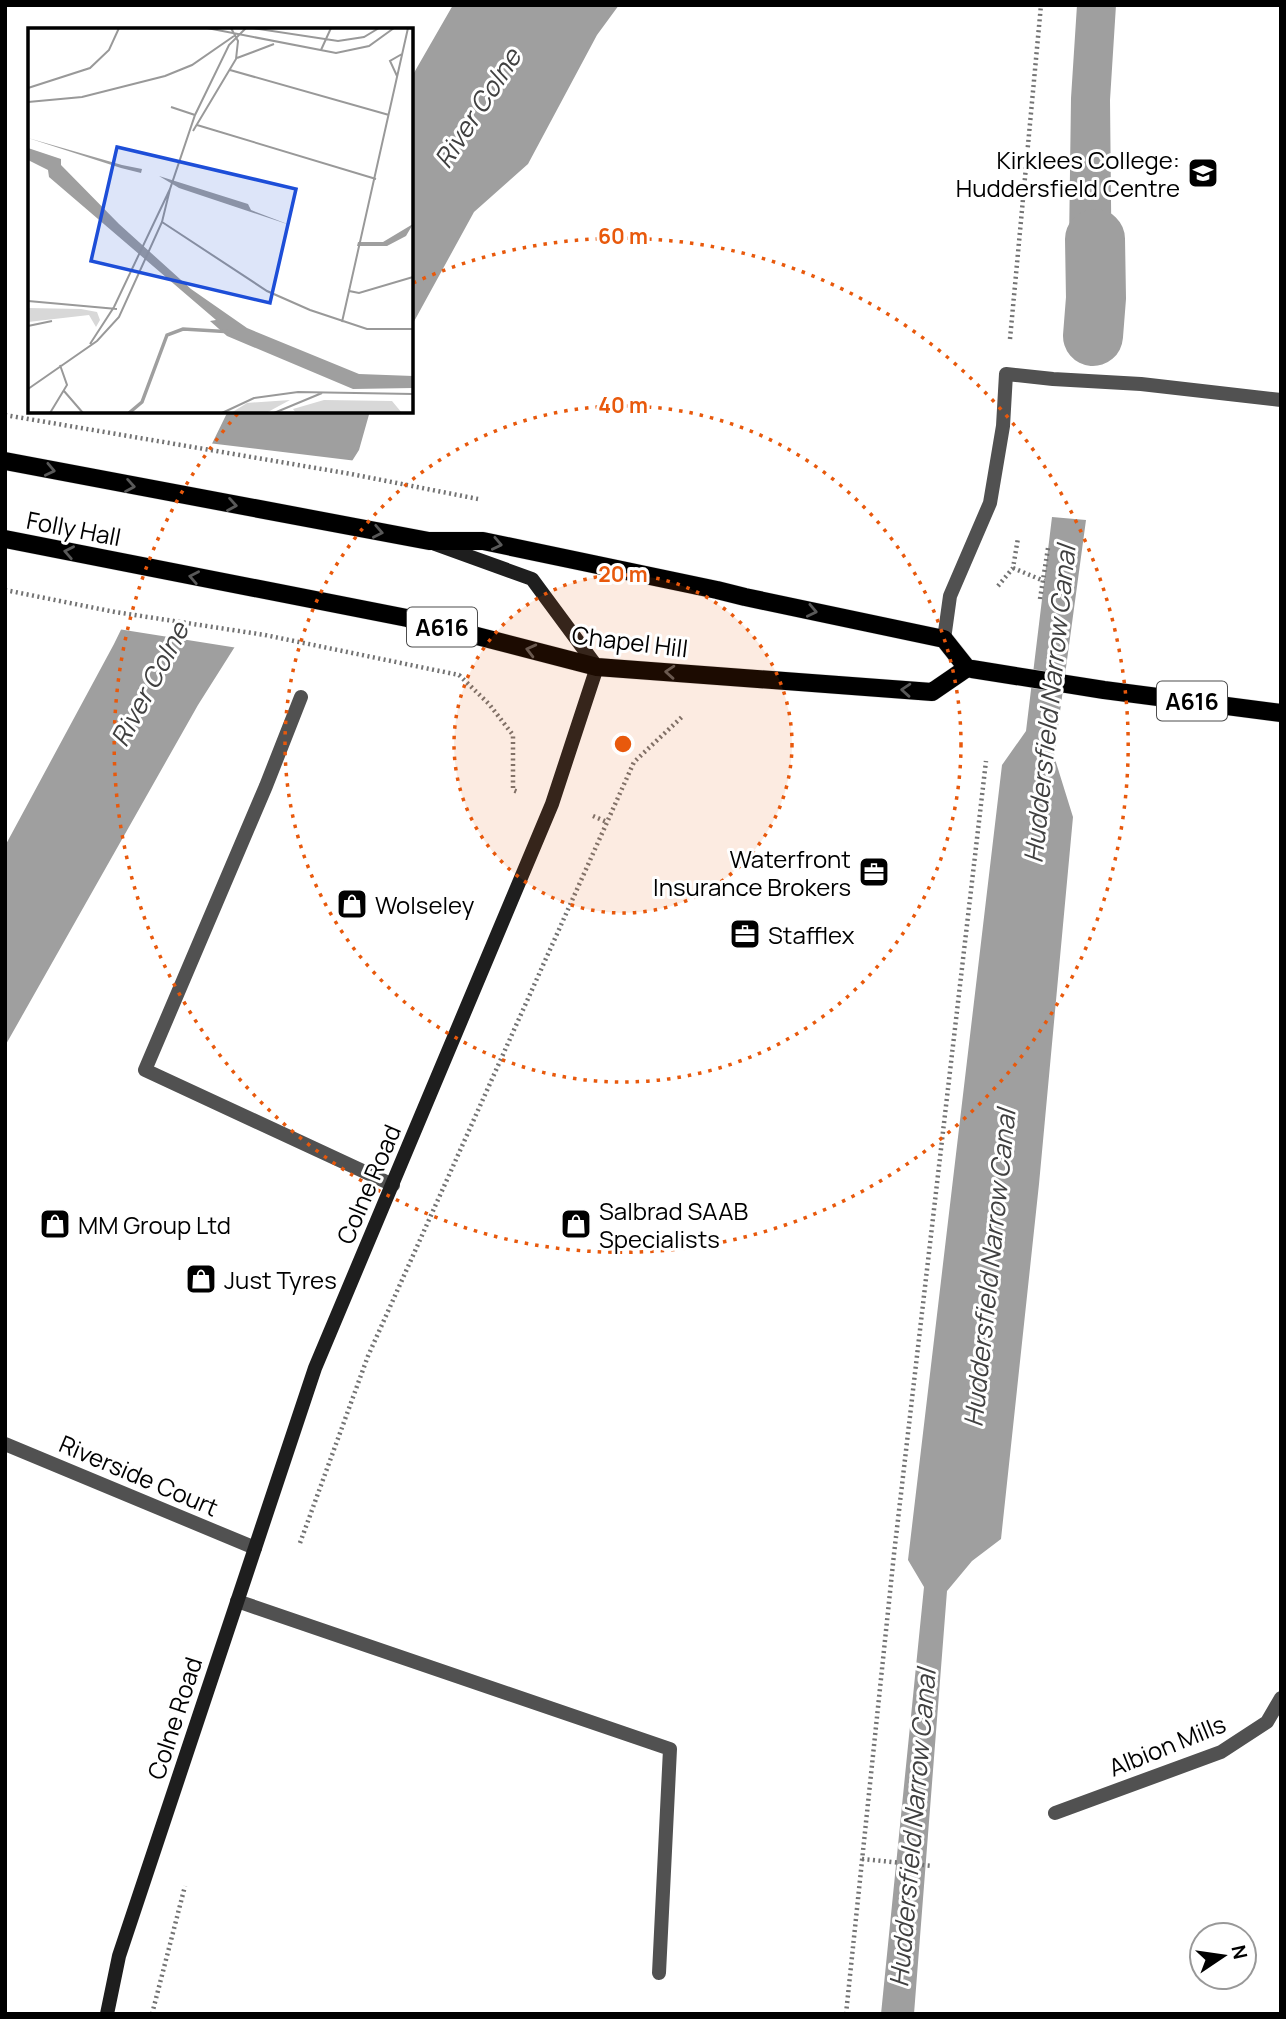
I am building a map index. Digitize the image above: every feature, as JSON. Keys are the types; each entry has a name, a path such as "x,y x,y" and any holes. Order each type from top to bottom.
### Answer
{"main road":[{"path":"5,461 94,480 429,541 532,579 597,667"},
{"name":"Folly Hall","path":"5,539 285,594"},
{"path":"429,541 483,541 944,639 970,668"},
{"name":"Chapel Hill","path":"285,594 407,618 597,667 932,692 970,668"},
{"name":"Colne Road","path":"107,2014 119,1956 315,1368 552,804 597,667"},
{"name":"A616","path":"970,668 1104,690 1281,712"}],"lane":[{"path":"944,639 950,596 990,502 1003,426 1006,374 1141,384 1281,400"},
{"path":"301,697 145,1070 393,1185"},
{"name":"Riverside Court","path":"5,1444 255,1548"},
{"path":"237,1601 670,1749 659,1973"},
{"name":"Albion Mills","path":"1055,1813 1221,1752 1267,1722 1281,1698"}],"path":[{"path":"1006,374 1041,5"},
{"path":"5,415 351,474"},
{"path":"1040,599 1048,548"},
{"path":"1013,568 1044,581"},
{"path":"5,590 116,612 265,635 459,675 489,704 513,735 513,790 528,796"},
{"path":"297,1551 368,1356 634,762 682,715 689,713"},
{"path":"846,2014 894,1554 986,761"},
{"path":"593,816 607,822"},
{"path":"862,1859 933,1866"}],"water":[{"name":"River Colne","path":"453,5 619,5 597,35 528,164 474,212 413,323 413,75"},
{"path":"1077,5 1116,5 1110,100 1110,323 1068,317 1071,98"},
{"name":"River Colne","path":"227,413 369,413 359,450 198,705 5,1046 5,846 114,644"},
{"path":"1052,517 1086,520 1054,756 1073,817 1039,1184 1001,1539 972,1561 947,1591 914,2014 881,2014 924,1587 908,1560 1002,765 1026,731"}],"pier":[{"path":"208,443 357,461 238,648 118,629"}],"waterway":[{"name":"Huddersfield Narrow Canal","path":"1093,336 1096,298 1095,239"}],"place":[{"name":"Kirklees College: Huddersfield Centre","path":"1203,173"},
{"name":"Waterfront Insurance Brokers","path":"874,872"},
{"name":"Wolseley","path":"352,904"},
{"name":"Stafflex","path":"745,934"},
{"name":"MM Group Ltd","path":"55,1224"},
{"name":"Salbrad SAAB Specialists","path":"576,1224"},
{"name":"Just Tyres","path":"201,1279"}]}
